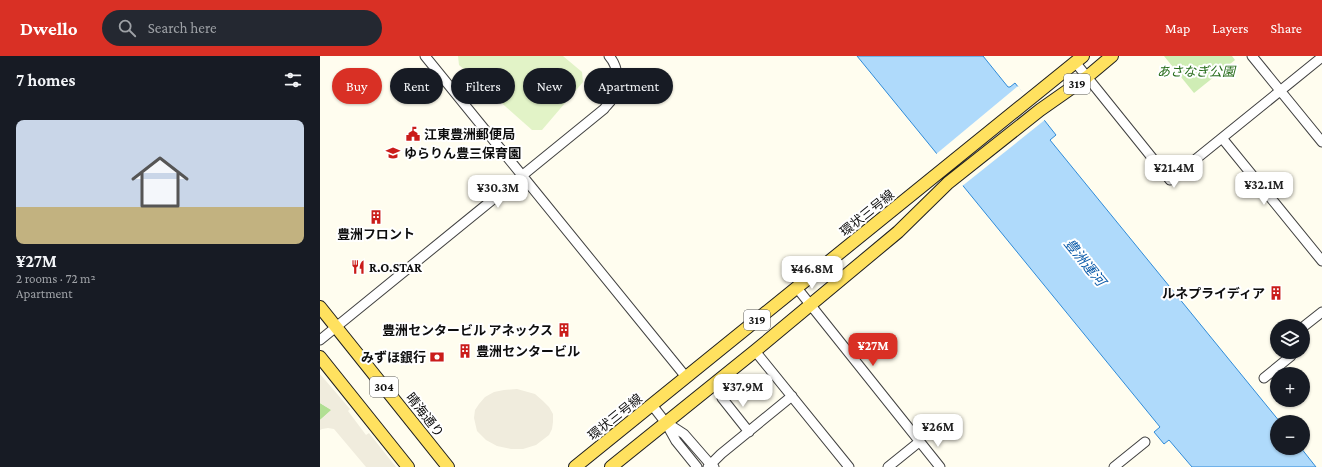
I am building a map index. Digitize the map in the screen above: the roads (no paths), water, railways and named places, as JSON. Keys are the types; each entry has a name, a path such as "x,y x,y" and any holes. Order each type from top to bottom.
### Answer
{"main road":[{"name":"319","path":"611,467 755,351 898,232 948,183 1040,110 1087,77 1112,56"},
{"name":"環状三号線","path":"575,467 1079,59"},
{"name":"晴海通り","path":"320,307 448,467"},
{"name":"304","path":"320,356 408,467"}],"street":[{"path":"425,56 686,377"},
{"path":"320,340 604,109 613,99 617,85 617,72 610,56"},
{"path":"1252,56 1322,142"},
{"path":"1079,59 1087,77 1170,180 1322,57"},
{"path":"1222,138 1322,261"},
{"path":"797,288 940,467"},
{"path":"1310,321 1322,312"},
{"path":"755,351 849,467"},
{"path":"1264,378 1287,359"},
{"path":"666,422 684,434 711,466 721,454 792,396"},
{"path":"722,398 749,432"},
{"path":"652,405 666,422 676,441 697,467"},
{"path":"888,467 919,442"},
{"path":"1114,467 1144,442"}],"water":[{"name":"豊洲運河","path":"857,56 983,56 1008,87 1015,83 1056,135 1050,140 1274,415 1270,415 1270,455 1307,455 1316,467 1192,467 1169,440 1164,444 1154,432 1160,427"}],"place":[{"name":"江東豊洲郵便局","path":"413,134"},
{"name":"ゆらりん豊三保育園","path":"393,153"},
{"name":"豊洲フロント","path":"376,217"},
{"name":"R.O.STAR","path":"358,267"},
{"name":"ルネプライディア","path":"1276,293"},
{"name":"豊洲センタービル アネックス","path":"564,330"},
{"name":"豊洲センタービル","path":"465,351"},
{"name":"みずほ銀行","path":"437,357"}],"park label":[{"name":"あさなぎ公園","path":"1196,71"}]}
